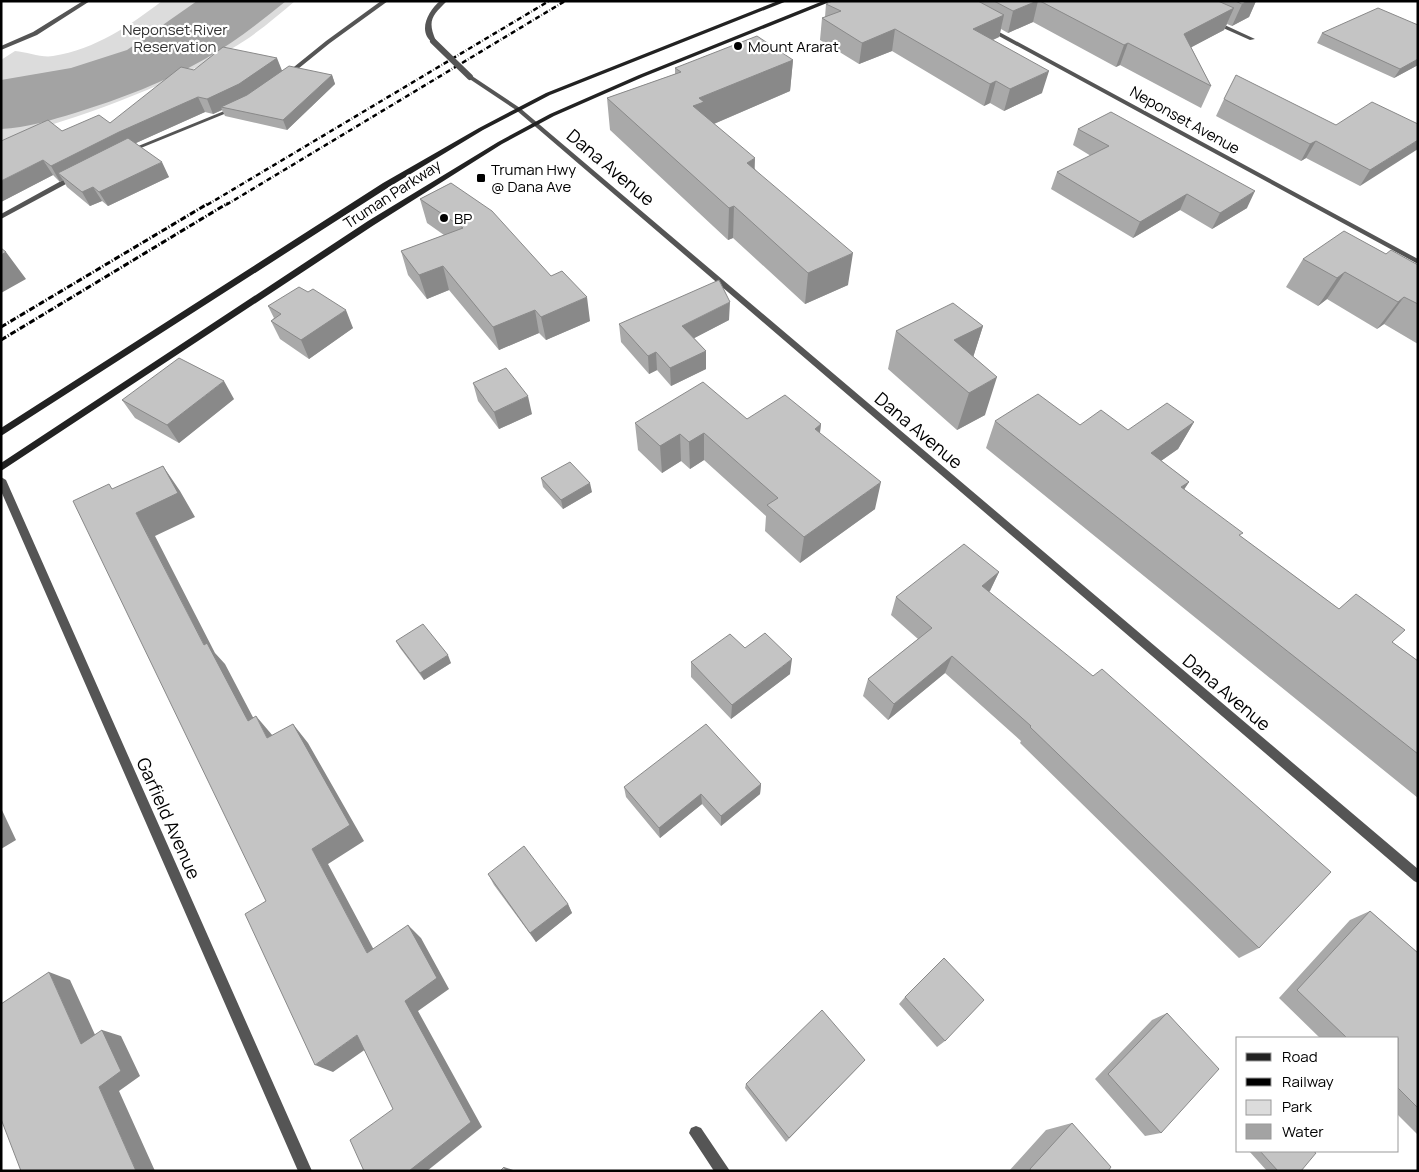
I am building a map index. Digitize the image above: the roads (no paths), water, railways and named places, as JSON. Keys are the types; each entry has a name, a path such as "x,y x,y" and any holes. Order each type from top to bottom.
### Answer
{"main road":[{"name":"Truman Parkway","path":"1,433 386,185 518,109 653,52 784,1"},
{"name":"Truman Parkway","path":"1,468 371,223 485,152 535,124 641,76 829,1"}],"street":[{"path":"1,48 30,38 87,1"},
{"path":"280,80 328,42 386,1"},
{"name":"Dana Avenue","path":"444,1 433,11 427,23 427,28 433,41 470,77 518,109 1418,877"},
{"path":"1208,19 1252,39"},
{"name":"Neponset Avenue","path":"983,25 1418,262"},
{"path":"123,153 241,105"},
{"path":"1,217 83,173"},
{"name":"Garfield Avenue","path":"1,480 305,1171"},
{"path":"696,1134 723,1171"}],"water":[{"name":"Neponset River Reservation","path":"197,1 286,1 216,53 158,83 125,96 48,121 1,129 1,80 71,68 127,50"}],"railway":[{"path":"207,205 549,1"},
{"path":"226,205 565,1"},
{"path":"1,327 209,203"},
{"path":"1,340 228,203"}],"place":[{"name":"Mount Ararat","path":"738,46"},
{"name":"Truman Hwy @ Dana Ave","path":"481,178"},
{"name":"BP","path":"444,218"}]}
